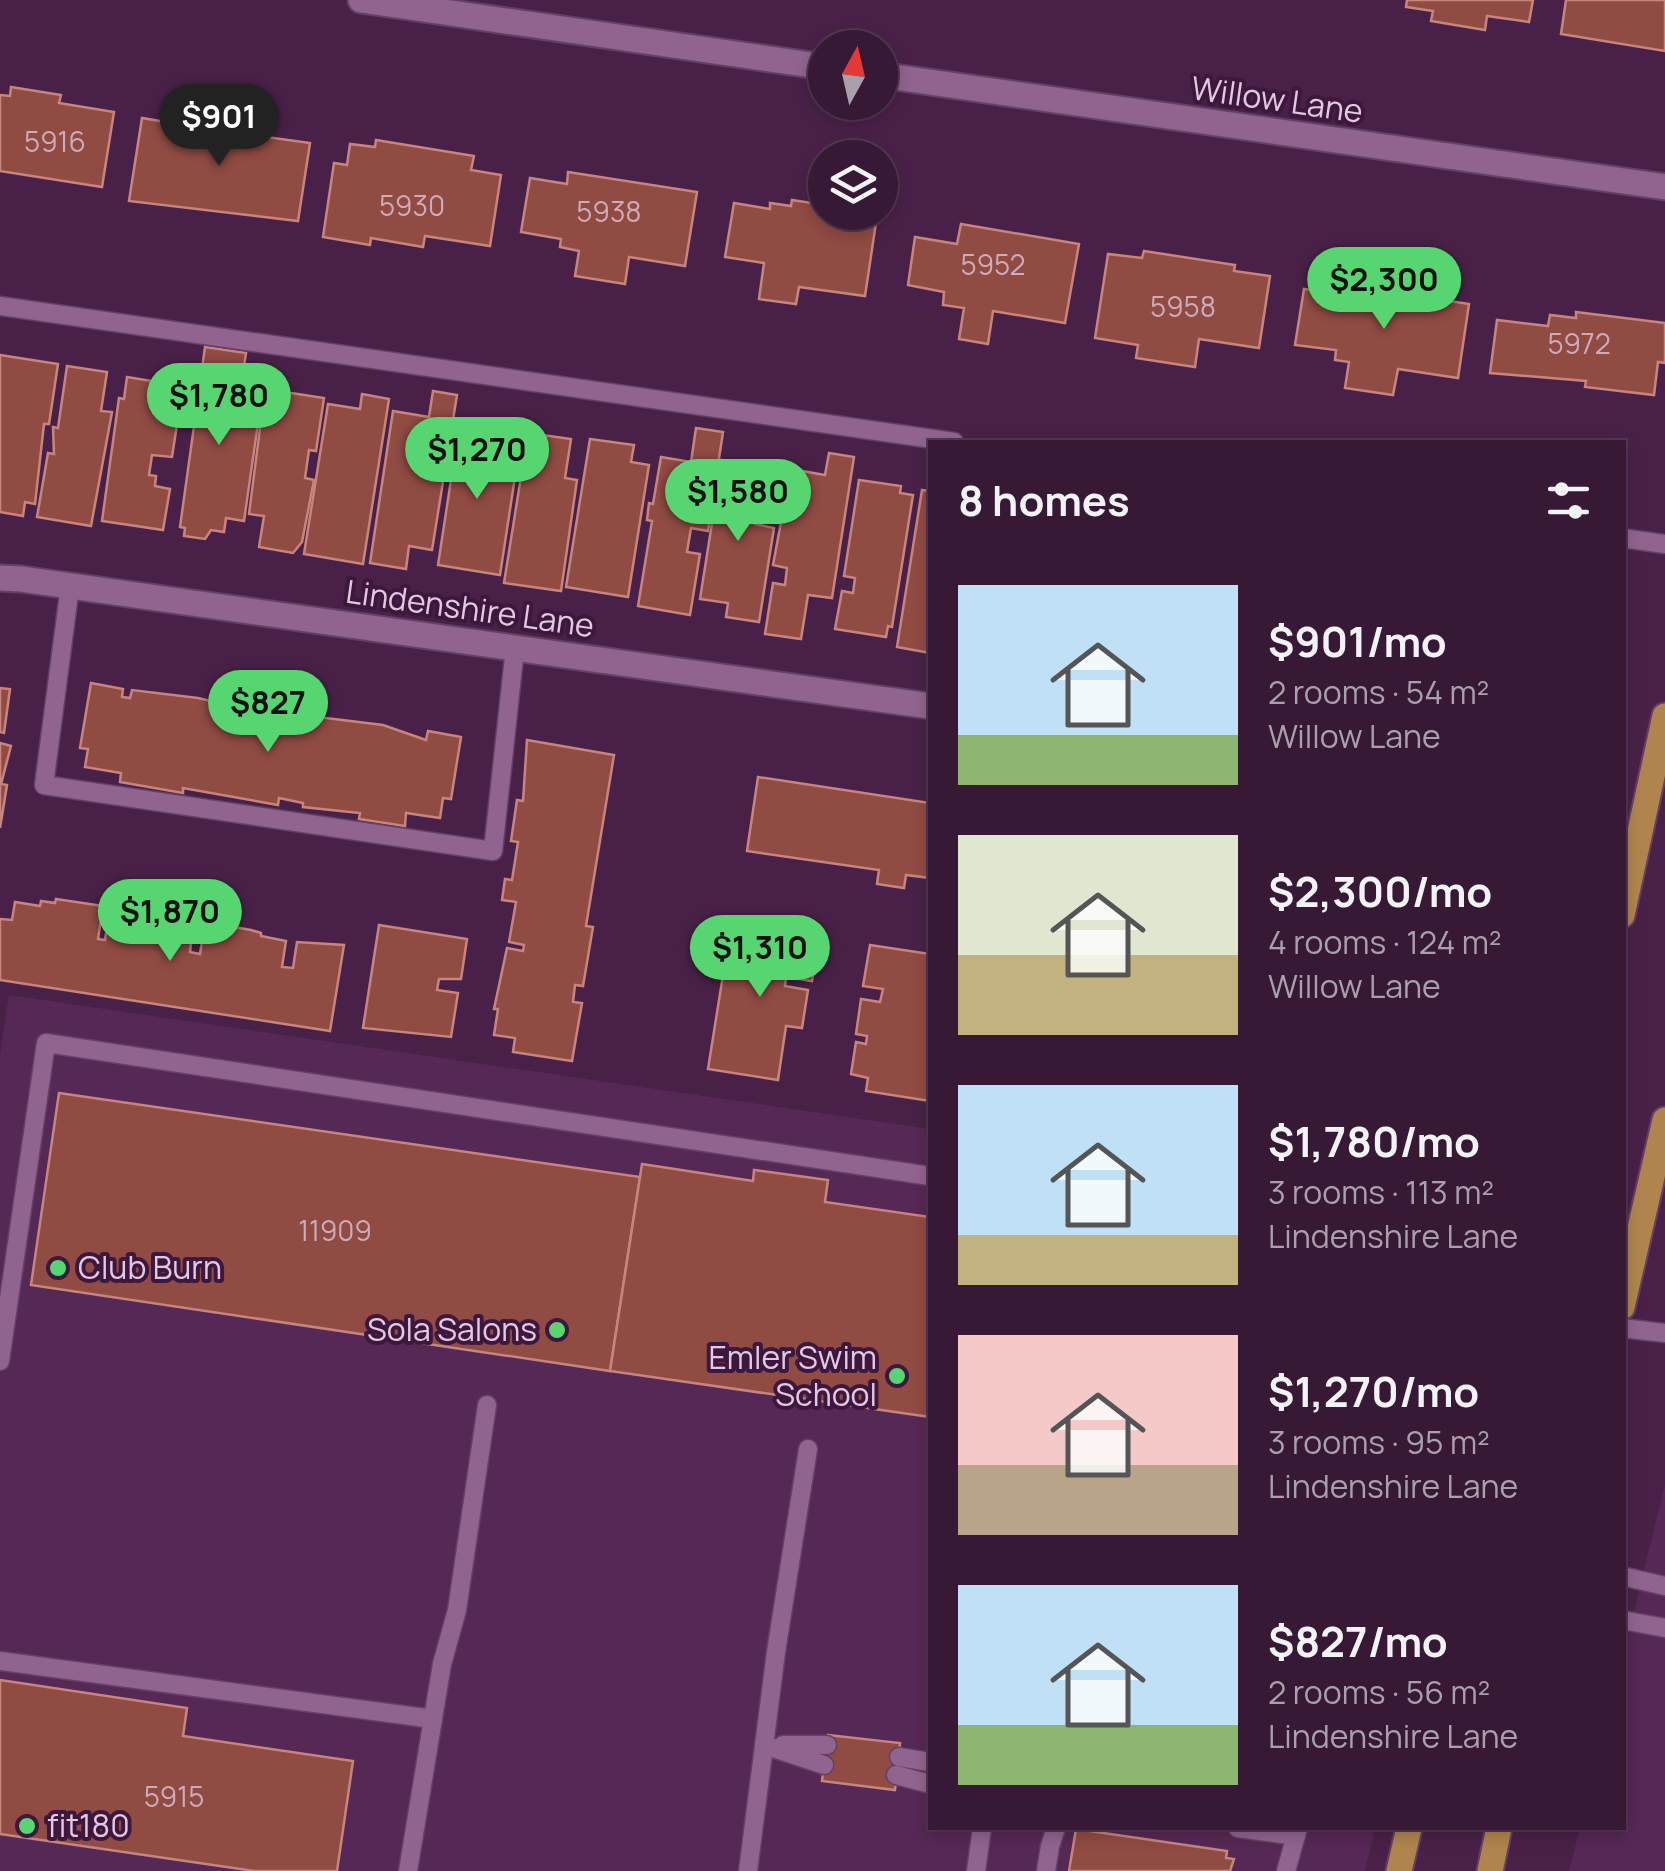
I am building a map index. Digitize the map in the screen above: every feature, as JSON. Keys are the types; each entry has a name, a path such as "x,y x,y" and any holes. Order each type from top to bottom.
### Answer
{"main road":[{"path":"1626,884 1629,855 1665,716"},
{"path":"1626,1290 1665,1120"},
{"path":"1398,1871 1408,1830"},
{"path":"1490,1871 1499,1830"}],"street":[{"path":"361,0 808,65"},
{"name":"Willow Lane","path":"898,78 1665,187"},
{"name":"Lindenshire Lane","path":"0,578 928,706"}],"lane":[{"path":"0,306 940,440"},
{"path":"1626,539 1665,544"},
{"path":"70,586 44,784 492,851 515,648"},
{"path":"0,1361 46,1042 928,1176"},
{"path":"1626,1328 1665,1333"},
{"path":"408,1871 442,1664 457,1610 486,1405"},
{"path":"748,1871 808,1449"},
{"path":"1626,1577 1665,1586"},
{"path":"1626,1621 1665,1628"},
{"path":"0,1661 433,1719"},
{"path":"764,1745 827,1745"},
{"path":"764,1745 824,1765"},
{"path":"928,1762 898,1766 928,1783"},
{"path":"976,1871 982,1830"},
{"path":"1046,1871 1055,1830"},
{"path":"1268,1830 1297,1832 1286,1871"}],"shaded area":[{"path":"9,995 928,1129 928,1830 1375,1830 1365,1871 0,1871 0,1055"},
{"path":"1665,1484 1665,1871 1569,1871 1579,1830 1626,1830 1626,1644"}],"building":[{"path":"1407,0 1533,0 1529,22 1487,16 1485,30 1431,21 1433,11 1406,7"},
{"path":"1566,0 1665,0 1665,51 1561,34"},
{"path":"11,87 61,95 59,103 114,112 102,187 0,171 0,95 10,96"},
{"path":"204,115 255,123 253,135 310,143 298,221 129,201 142,118 202,128"},
{"path":"376,140 474,156 471,170 501,175 490,246 425,236 423,247 371,238 370,245 323,237 334,163 347,165 350,144 375,147"},
{"path":"568,172 697,192 685,266 629,257 625,284 575,276 579,251 560,247 561,239 521,232 530,178 567,184"},
{"path":"792,200 808,202 808,230 875,230 865,296 799,287 796,304 759,299 764,263 725,257 734,203 770,209 770,203 791,206"},
{"path":"961,224 1079,244 1065,323 993,311 988,344 959,339 964,308 943,305 944,292 908,285 915,237 957,244"},
{"path":"1144,251 1235,265 1234,271 1270,276 1259,348 1199,339 1195,367 1136,358 1138,345 1095,338 1108,254 1142,258"},
{"path":"1365,280 1426,289 1424,297 1469,304 1458,378 1398,369 1393,395 1345,388 1349,362 1335,360 1336,350 1295,345 1304,289 1341,294 1342,286 1363,289"},
{"path":"1576,312 1665,323 1665,363 1658,362 1654,395 1585,387 1586,381 1490,373 1497,320 1548,326 1550,315 1576,318"},
{"path":"205,347 246,353 242,379 238,378 237,385 246,387 245,421 258,423 244,521 226,518 224,532 211,530 205,539 184,536 185,528 180,527"},
{"path":"0,355 58,364 49,424 44,424 35,504 25,502 23,516 0,512"},
{"path":"67,366 107,372 101,411 112,412 91,526 37,517 48,453 54,454 53,427 58,428"},
{"path":"127,377 176,385 173,404 180,405 172,457 152,455 149,475 156,476 155,486 170,489 163,530 102,521 119,398 124,399"},
{"path":"265,389 324,398 316,451 309,450 305,478 314,480 302,542 293,553 259,547 264,516 249,514"},
{"path":"433,391 457,395 432,550 409,546 406,569 370,563 393,411 429,417"},
{"path":"362,394 389,399 363,564 304,554 328,404 360,409"},
{"path":"460,421 505,428 499,465 508,467 507,476 515,477 500,575 438,565"},
{"path":"696,428 723,432 708,531 691,528 687,552 700,554 690,615 638,606 652,521 647,520 649,503 653,504 661,457 691,462"},
{"path":"528,433 571,439 565,478 577,480 561,591 504,583"},
{"path":"590,439 634,445 631,462 649,465 628,597 566,587"},
{"path":"829,453 854,457 832,598 808,595 801,639 765,634 773,583 785,585 787,568 773,565 791,469 825,475"},
{"path":"722,460 765,466 755,524 774,528 759,622 726,617 728,603 700,599"},
{"path":"859,480 901,486 900,493 913,495 892,627 888,626 886,637 835,629 842,591 853,593 855,578 844,576"},
{"path":"922,490 928,491 928,653 897,647"},
{"path":"91,683 123,689 122,697 130,698 132,690 383,725 426,740 428,731 461,737 451,799 443,798 440,818 406,813 405,826 359,819 360,813 303,807 303,803 279,798 278,805 183,788 183,793 120,782 121,773 85,767 88,749 80,748"},
{"path":"0,688 10,689 4,733 0,732"},
{"path":"527,740 614,755 586,926 593,927 583,986 575,985 573,1002 582,1003 572,1061 513,1052 515,1038 494,1035 498,1009 494,1009 507,948 523,951 524,945 509,942 516,902 502,900 505,879 512,880 518,842 511,841 517,800 523,801"},
{"path":"0,743 11,746 1,784 7,785 0,828"},
{"path":"758,777 928,803 928,878 906,875 904,888 877,884 879,870 747,851"},
{"path":"56,899 103,906 98,939 105,940 109,914 170,919 169,923 193,927 190,952 200,954 205,922 261,933 286,941 282,967 293,968 297,942 344,945 330,1031 0,980 0,919 12,920 15,902 40,906 41,901 55,903"},
{"path":"379,925 467,939 461,979 439,979 437,990 458,993 451,1037 363,1028"},
{"path":"731,925 819,938 812,981 786,977 785,986 808,990 802,1028 786,1026 778,1080 708,1069"},
{"path":"870,945 928,954 928,1101 866,1091 868,1078 851,1074 856,1042 866,1044 867,1036 856,1034 861,999 880,1002 883,989 863,986"},
{"path":"59,1093 640,1177 610,1371 31,1285"},
{"path":"642,1164 753,1181 754,1170 828,1180 825,1202 928,1217 928,1417 610,1371"},
{"path":"0,1680 187,1708 183,1736 353,1761 337,1871 254,1871 0,1834"},
{"path":"828,1735 900,1743 895,1790 822,1781"},
{"path":"1076,1830 1227,1851 1226,1858 1234,1859 1230,1871 1069,1871"}],"place":[{"name":"Club Burn","path":"58,1268"},
{"name":"Sola Salons","path":"557,1330"},
{"name":"Emler Swim School","path":"897,1376"},
{"name":"fit180","path":"27,1826"}]}
